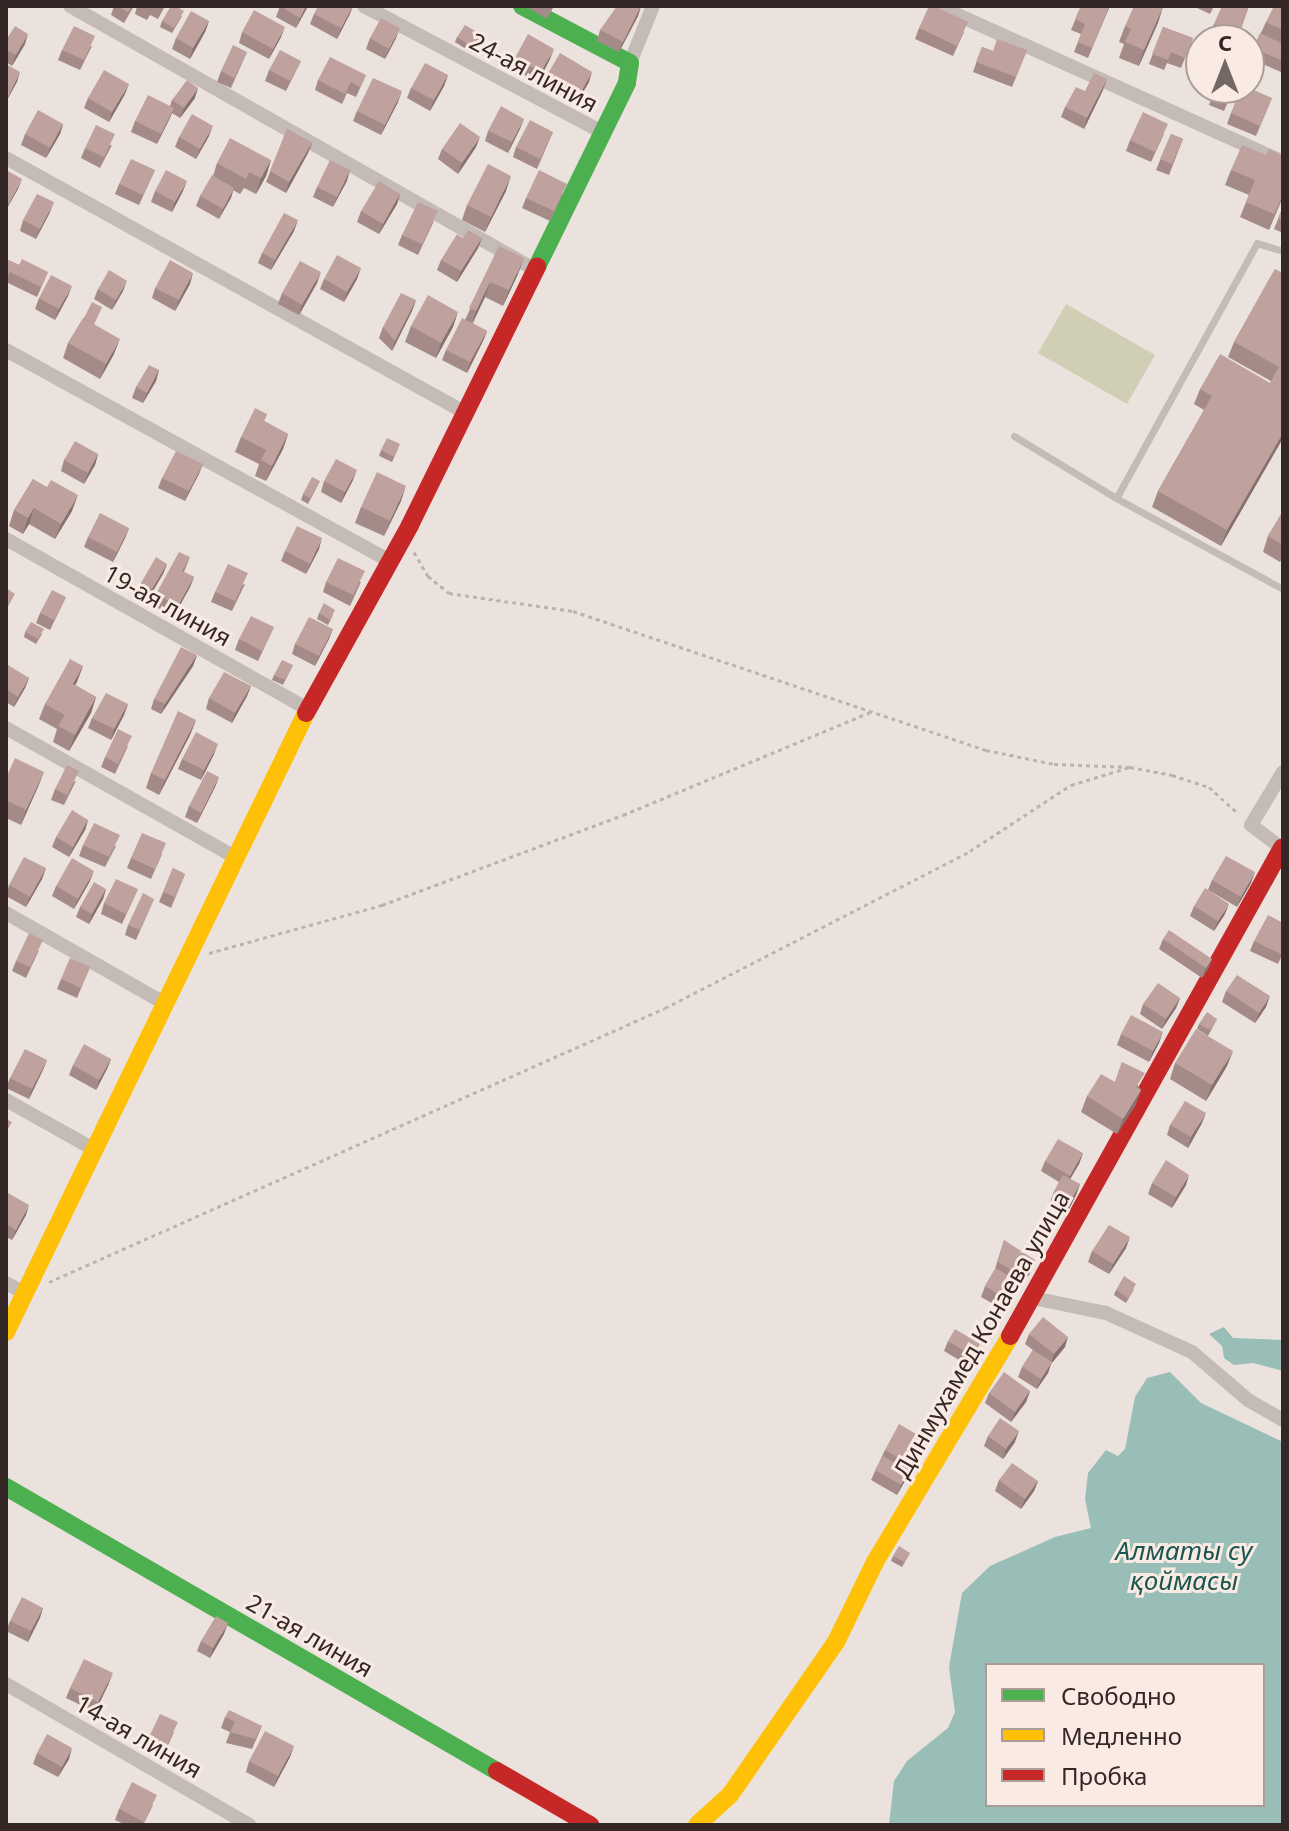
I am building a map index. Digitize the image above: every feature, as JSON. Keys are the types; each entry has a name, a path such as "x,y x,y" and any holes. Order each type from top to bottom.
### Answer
{"street":[{"path":"70,6 532,268"},
{"name":"24-ая линия","path":"364,6 600,131"},
{"path":"522,6 630,63"},
{"path":"6,1332 308,709 410,525 466,413 532,268 627,83 630,63 653,6"},
{"path":"938,6 1283,162"},
{"path":"6,158 466,413"},
{"path":"6,350 390,561"},
{"name":"19-ая линия","path":"6,539 308,709"},
{"path":"6,728 235,857"},
{"path":"1283,772 1251,825 1283,848"},
{"name":"Динмухамед Конаева улица","path":"697,1825 730,1795 836,1642 875,1562 1033,1298 1283,848"},
{"path":"6,913 164,1003"},
{"path":"6,1100 95,1150"},
{"path":"6,1283 24,1293"},
{"path":"1033,1298 1106,1313 1192,1352 1248,1400 1283,1420"},
{"name":"21-ая линия","path":"6,1487 590,1825"},
{"name":"14-ая линия","path":"6,1684 249,1825"}],"lane":[{"path":"1116,498 1257,243 1283,251"},
{"path":"1014,436 1116,498 1283,589"}],"path":[{"path":"410,525 414,552 428,576 449,593 573,611 986,750 1054,764 1130,767 1209,787 1251,825"},
{"path":"185,960 382,905 623,815 873,711"},
{"path":"24,1293 665,1008 970,851 1071,785 1130,767"}],"green space":[{"path":"1066,304 1155,355 1127,404 1038,353"}],"water":[{"path":"1224,1327 1233,1338 1283,1340 1283,1371 1253,1363 1234,1365 1224,1358 1222,1346 1209,1334"},
{"name":"Алматы су қоймасы","path":"1170,1372 1201,1403 1283,1442 1283,1825 889,1825 894,1781 907,1761 948,1728 955,1712 949,1667 962,1593 990,1566 1055,1537 1091,1528 1085,1499 1088,1473 1106,1450 1118,1456 1125,1449 1135,1397 1147,1378"}],"building":[{"path":"117,6 132,6 128,12"},
{"path":"171,6 184,11 174,28 162,21"},
{"path":"280,6 306,6 300,18"},
{"path":"318,6 353,6 341,28 314,14"},
{"path":"617,6 641,6 623,42 600,30"},
{"path":"929,6 968,22 957,46 919,28"},
{"path":"1081,6 1109,6 1092,48 1078,42 1085,24 1075,19"},
{"path":"1134,6 1163,7 1144,50 1125,42 1131,29 1125,26"},
{"path":"1222,6 1249,6 1242,24 1214,24"},
{"path":"1274,6 1283,6 1283,30 1266,22"},
{"path":"254,10 285,27 273,49 242,32"},
{"path":"191,11 209,21 193,48 176,38"},
{"path":"381,18 400,28 389,49 370,38"},
{"path":"465,25 482,35 474,48 457,37"},
{"path":"15,26 28,34 16,55 6,50 6,40"},
{"path":"74,26 95,36 84,60 62,50"},
{"path":"1163,27 1185,35 1185,58 1171,52 1168,60 1152,54"},
{"path":"528,34 554,49 541,72 515,58"},
{"path":"1265,35 1283,44 1283,61 1265,53"},
{"path":"997,39 1027,50 1016,77 976,62 982,47 993,51"},
{"path":"233,45 247,52 234,78 221,71"},
{"path":"280,50 301,61 290,81 269,70"},
{"path":"560,53 592,72 580,94 547,75"},
{"path":"330,57 366,75 360,87 351,82 345,94 318,80"},
{"path":"425,63 448,75 434,100 411,88"},
{"path":"6,64 20,72 9,94 6,93"},
{"path":"104,70 129,84 112,112 88,98"},
{"path":"1094,73 1107,79 1087,118 1065,107 1076,87 1085,91"},
{"path":"373,78 402,91 385,125 357,111"},
{"path":"187,80 198,88 184,108 172,100"},
{"path":"148,95 174,108 161,134 135,121"},
{"path":"1265,95 1272,98 1260,126 1231,113 1235,104 1265,104"},
{"path":"501,106 524,119 512,142 488,131"},
{"path":"38,110 63,124 50,148 25,134"},
{"path":"1143,112 1168,124 1155,152 1130,140"},
{"path":"192,114 213,126 200,149 179,137"},
{"path":"530,120 553,132 540,159 516,147"},
{"path":"460,123 480,137 462,163 442,149"},
{"path":"96,125 115,134 104,157 85,148"},
{"path":"287,129 312,143 289,182 270,171"},
{"path":"1171,134 1183,139 1172,164 1160,159"},
{"path":"230,138 271,160 261,178 249,172 246,179 217,163"},
{"path":"1242,145 1266,155 1269,149 1283,156 1283,195 1274,214 1246,202 1255,180 1231,170"},
{"path":"131,159 155,170 143,195 119,184"},
{"path":"330,160 350,170 337,197 317,187"},
{"path":"488,164 511,176 491,217 467,205"},
{"path":"6,170 22,179 7,206 6,205"},
{"path":"166,170 187,181 175,202 155,191"},
{"path":"539,170 567,184 554,211 526,198"},
{"path":"212,175 234,188 223,209 200,196"},
{"path":"379,181 400,194 383,224 361,211"},
{"path":"37,194 54,202 40,229 23,220"},
{"path":"418,202 438,211 422,244 402,235"},
{"path":"284,213 298,220 275,260 262,253"},
{"path":"468,230 482,238 461,271 441,260 457,234 463,238"},
{"path":"499,246 524,258 509,290 490,282 476,311 469,308"},
{"path":"337,255 361,268 347,292 324,279"},
{"path":"6,259 19,265 22,259 48,272 41,287 10,272 6,280"},
{"path":"170,260 193,273 179,300 155,288"},
{"path":"300,261 321,272 302,305 282,293"},
{"path":"1275,269 1283,273 1283,433 1227,530 1158,491 1212,396 1200,389 1220,354 1270,383 1279,367 1234,342"},
{"path":"109,270 127,281 116,300 98,289"},
{"path":"51,275 72,286 59,309 39,298"},
{"path":"401,293 416,300 395,341 383,327"},
{"path":"428,295 458,312 441,343 411,326"},
{"path":"92,302 102,307 94,324 84,318"},
{"path":"83,318 120,339 106,364 68,343"},
{"path":"462,318 487,331 470,362 446,350"},
{"path":"149,365 159,370 147,393 136,387"},
{"path":"255,408 267,414 264,421 288,434 272,466 261,460 266,450 241,437"},
{"path":"387,438 400,444 394,457 381,450"},
{"path":"75,441 98,454 88,473 64,460"},
{"path":"176,451 203,464 189,491 162,478"},
{"path":"336,459 357,470 345,492 324,481"},
{"path":"377,472 406,486 390,521 361,507"},
{"path":"312,477 320,481 310,498 303,494"},
{"path":"33,479 47,487 51,480 78,495 61,524 34,508 28,518 14,510"},
{"path":"1283,511 1283,545 1268,536"},
{"path":"100,513 129,528 117,552 88,537"},
{"path":"297,526 322,538 310,564 285,551"},
{"path":"179,552 190,557 182,571 194,577 178,606 156,594"},
{"path":"156,557 167,564 152,589 141,583"},
{"path":"338,558 365,571 353,595 326,582"},
{"path":"228,564 248,573 235,601 215,592"},
{"path":"6,588 15,594 6,610"},
{"path":"52,590 66,597 54,620 40,613"},
{"path":"324,603 335,610 330,620 319,613"},
{"path":"251,616 274,627 262,651 239,639"},
{"path":"309,617 333,629 319,656 295,644"},
{"path":"31,622 44,629 38,639 25,632"},
{"path":"181,647 197,655 165,704 154,699"},
{"path":"70,659 83,666 73,684 96,697 75,735 58,726 65,715 45,704"},
{"path":"282,660 293,665 285,680 274,675"},
{"path":"8,665 29,678 18,697 6,689"},
{"path":"224,672 251,686 235,713 209,698"},
{"path":"106,693 128,704 114,729 92,718"},
{"path":"178,711 196,720 165,780 151,773"},
{"path":"118,729 132,736 118,764 105,757"},
{"path":"196,732 218,744 204,770 182,759"},
{"path":"15,758 44,772 26,810 6,800 6,778"},
{"path":"67,765 79,771 67,795 55,789"},
{"path":"207,771 219,777 201,813 189,806"},
{"path":"72,810 88,820 73,847 56,837"},
{"path":"94,823 120,835 109,857 83,845"},
{"path":"142,833 166,843 155,869 131,858"},
{"path":"1226,856 1255,872 1241,897 1212,880"},
{"path":"24,857 46,868 30,897 9,885"},
{"path":"72,858 94,871 78,899 56,886"},
{"path":"173,868 185,874 175,897 163,892"},
{"path":"116,879 138,889 126,914 104,903"},
{"path":"94,882 106,889 92,914 80,907"},
{"path":"1205,888 1229,904 1218,921 1194,906"},
{"path":"143,893 154,899 140,930 128,925"},
{"path":"1268,915 1283,923 1281,954 1254,941"},
{"path":"1169,930 1212,959 1206,968 1163,939"},
{"path":"29,933 43,940 30,967 16,961"},
{"path":"70,958 90,967 81,988 61,979"},
{"path":"1237,975 1270,996 1259,1013 1226,991"},
{"path":"1158,983 1180,998 1166,1019 1143,1004"},
{"path":"1207,1012 1217,1019 1210,1030 1199,1024"},
{"path":"1131,1015 1163,1032 1153,1051 1121,1034"},
{"path":"1196,1029 1233,1051 1212,1085 1175,1063"},
{"path":"84,1044 111,1059 99,1080 73,1065"},
{"path":"25,1049 47,1060 32,1089 10,1078"},
{"path":"1122,1062 1145,1073 1136,1087 1141,1090 1123,1119 1087,1096 1101,1074 1115,1082"},
{"path":"1185,1101 1206,1113 1191,1137 1170,1125"},
{"path":"1058,1139 1083,1153 1070,1176 1045,1161"},
{"path":"1166,1160 1189,1175 1176,1197 1152,1183"},
{"path":"1063,1175 1080,1184 1070,1202 1053,1193"},
{"path":"8,1193 29,1205 16,1230 6,1224"},
{"path":"1109,1225 1130,1237 1113,1264 1092,1251"},
{"path":"1004,1240 1035,1260 1024,1278 998,1262"},
{"path":"996,1268 1019,1282 1008,1300 985,1286"},
{"path":"1124,1276 1136,1284 1128,1298 1116,1290"},
{"path":"1043,1317 1068,1337 1054,1354 1029,1334"},
{"path":"955,1329 980,1344 973,1356 948,1341"},
{"path":"1033,1350 1052,1362 1041,1379 1022,1367"},
{"path":"1004,1372 1030,1391 1015,1412 989,1393"},
{"path":"1000,1418 1019,1431 1006,1449 988,1436"},
{"path":"899,1424 928,1441 913,1466 885,1450"},
{"path":"883,1456 909,1471 901,1485 875,1470"},
{"path":"1012,1463 1038,1481 1025,1499 999,1480"},
{"path":"899,1546 910,1553 904,1562 893,1556"},
{"path":"22,1597 43,1608 31,1631 10,1621"},
{"path":"216,1616 228,1623 213,1648 201,1641"},
{"path":"84,1659 113,1673 98,1702 70,1688"},
{"path":"229,1710 262,1726 255,1739 230,1732 235,1722 225,1717"},
{"path":"160,1714 178,1722 167,1745 149,1737"},
{"path":"265,1731 294,1746 278,1776 249,1761"},
{"path":"47,1734 72,1748 62,1767 37,1753"},
{"path":"132,1782 157,1795 144,1822 119,1809"}],"traffic: fast":[{"path":"522,6 630,63 627,83 537,267"},
{"path":"6,1487 497,1771"}],"traffic: slow":[{"path":"6,1332 306,713"},
{"path":"697,1825 730,1795 836,1642 875,1562 1010,1336"}],"traffic: jam":[{"path":"306,713 410,525 537,267"},
{"path":"1010,1336 1282,848"},
{"path":"497,1771 590,1825"}]}
